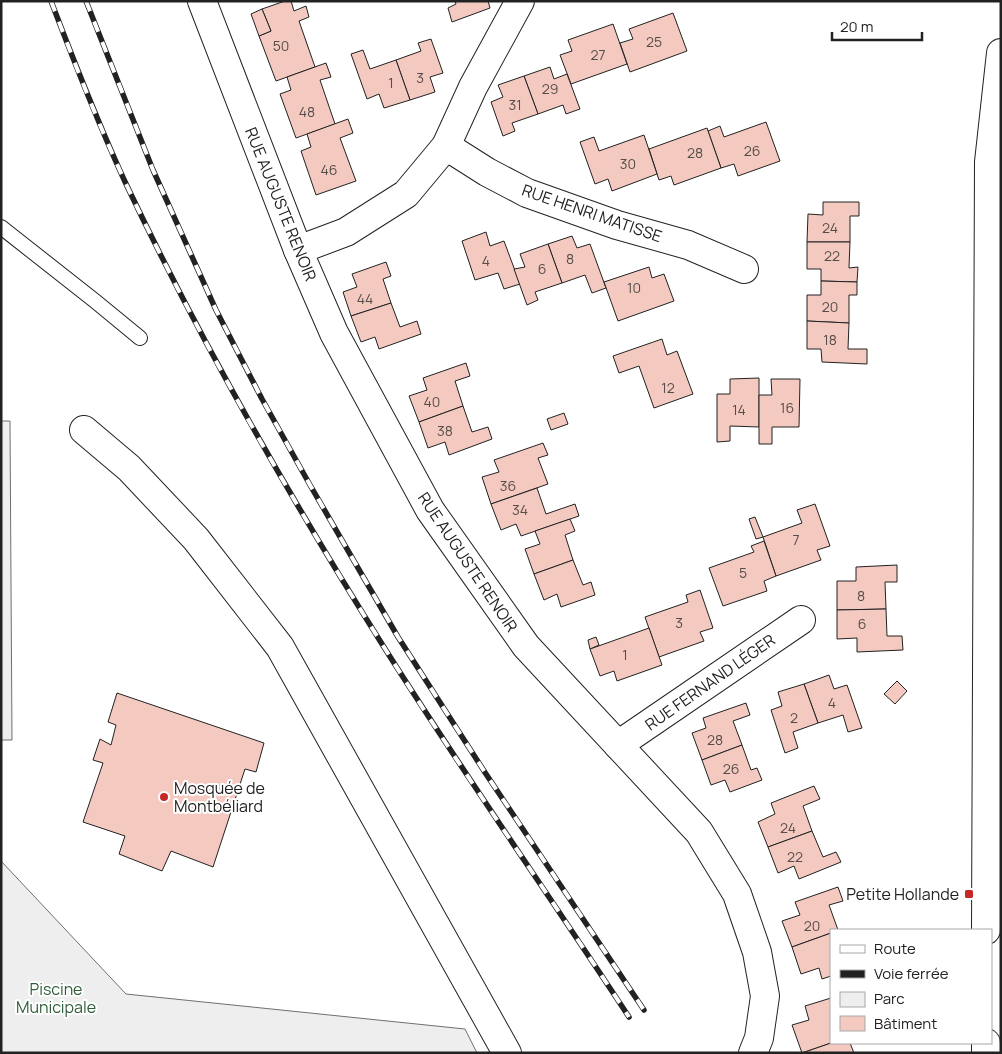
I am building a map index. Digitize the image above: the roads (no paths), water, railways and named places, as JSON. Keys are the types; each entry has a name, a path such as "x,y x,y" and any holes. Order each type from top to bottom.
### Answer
{"street":[{"name":"RUE AUGUSTE RENOIR","path":"202,1 298,250 334,333 430,510 526,646 699,832 737,894 757,952 765,996 759,1038 753,1053"},
{"path":"298,250 346,232 406,194 446,146 474,87 520,1"},
{"path":"986,929 989,162 1001,54"},
{"name":"RUE HENRI MATISSE","path":"446,146 487,172 527,193 617,225 688,245 744,269"},
{"path":"84,430 129,468 196,539 280,647 507,1053"},
{"name":"RUE FERNAND LÉGER","path":"618,745 801,620"}],"lane":[{"path":"1,227 95,300 140,338"}],"railway":[{"path":"51,1 97,118 127,186 185,303 280,476 347,588 412,691 629,1017"},
{"path":"86,1 153,170 216,310 262,399 398,637 486,774 644,1010"}],"place":[{"name":"Mosquée de Montbéliard","path":"164,797"},
{"name":"Petite Hollande","path":"969,894"}],"park label":[{"name":"Piscine Municipale","path":"56,998"}]}
